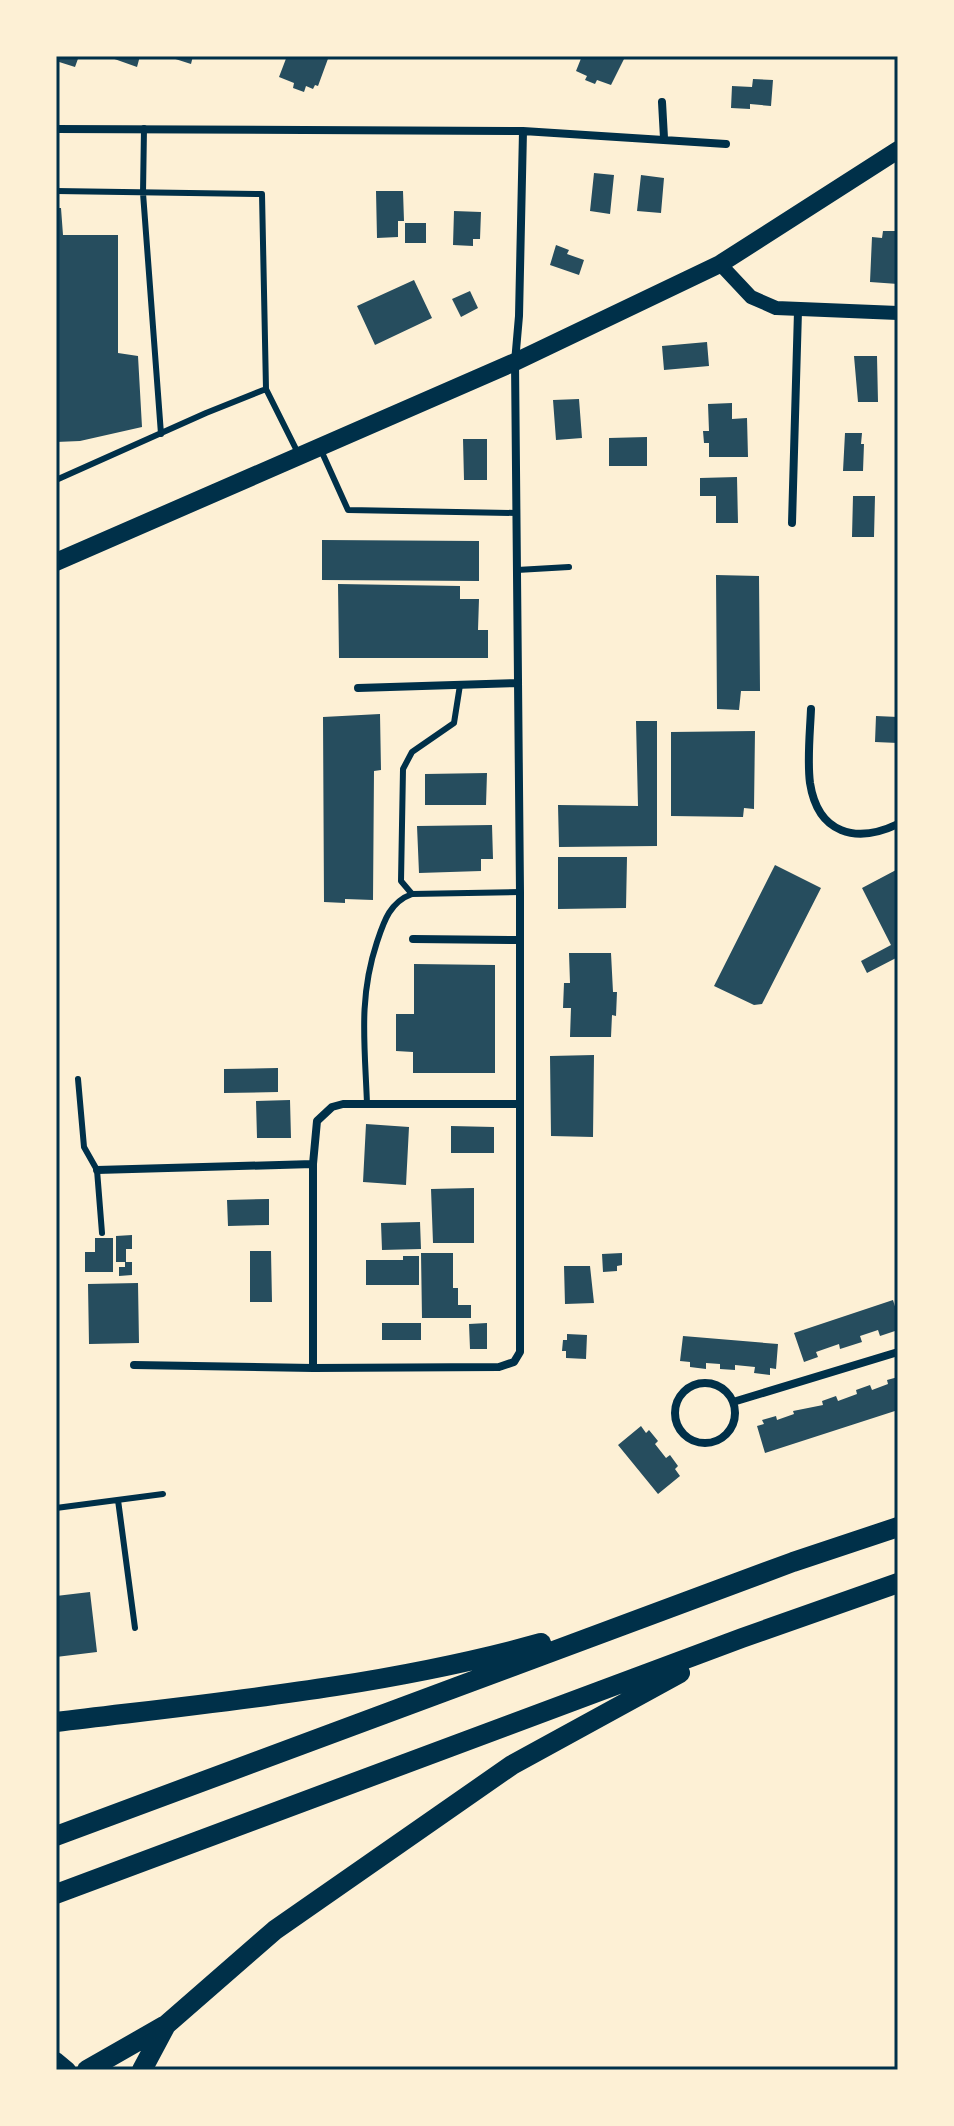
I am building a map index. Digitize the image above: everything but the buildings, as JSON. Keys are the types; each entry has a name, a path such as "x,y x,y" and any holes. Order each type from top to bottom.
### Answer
{"highway":[{"path":"56,1836 668,1608 898,1527"},
{"path":"56,1894 742,1638 898,1583"},
{"path":"56,1722 344,1686 412,1674 485,1658 668,1608"},
{"path":"87,2070 166,2025 275,1930 512,1765 742,1638"},
{"path":"142,2070 166,2025"}],"main road":[{"path":"56,562 515,362 720,264 898,150"},
{"path":"56,2060 68,2070"}],"street":[{"path":"662,102 664,138"},
{"path":"56,129 523,131 726,144"},
{"path":"134,1365 499,1367 514,1362 520,1352 515,362 519,316 523,131"},
{"path":"720,264 758,301 776,308 898,313"},
{"path":"792,523 798,311"},
{"path":"358,688 518,683"},
{"path":"811,709 810,781 813,796 826,819 834,826 858,835 871,835 898,824"},
{"path":"413,939 520,940"},
{"path":"313,1368 313,1164 317,1121 332,1107 343,1104 520,1104"},
{"path":"97,1170 313,1164"},
{"path":"733,1402 898,1352"},
{"path":"699,1384 719,1387 733,1402 735,1411 730,1429 716,1441 698,1442 689,1438 677,1424 677,1404 681,1394 699,1384"}],"lane":[{"path":"144,128 143,193 161,434"},
{"path":"56,191 262,194 266,389 300,456"},
{"path":"56,480 266,389"},
{"path":"320,447 348,510 516,513"},
{"path":"517,570 569,567"},
{"path":"412,894 401,881 403,769 412,752 454,723 460,685"},
{"path":"367,1104 366,974 386,917 395,904 412,894 520,892"},
{"path":"78,1079 84,1147 97,1170 102,1233"},
{"path":"56,1508 163,1494"},
{"path":"118,1500 135,1628"}]}
